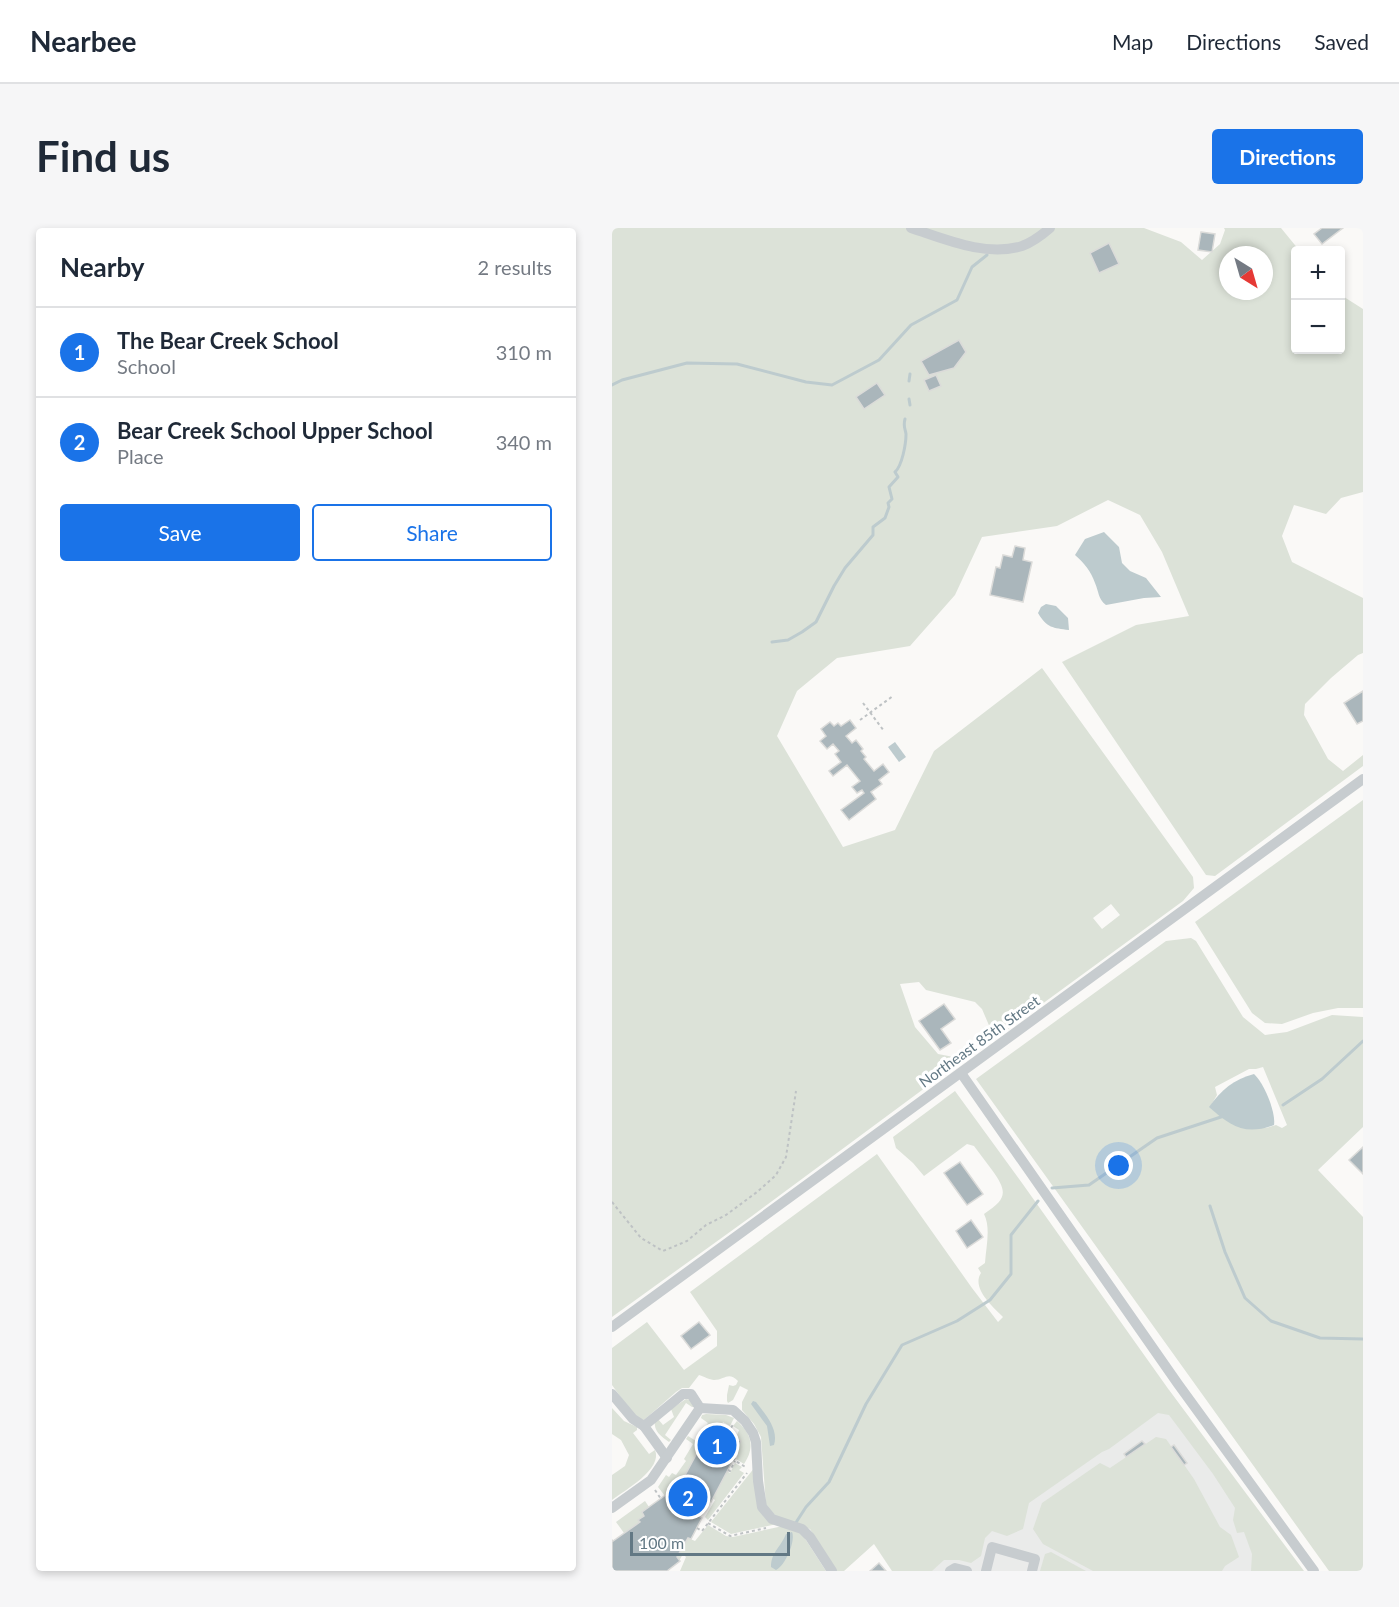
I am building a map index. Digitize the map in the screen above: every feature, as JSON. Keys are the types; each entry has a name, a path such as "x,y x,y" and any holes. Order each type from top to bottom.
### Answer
{"street":[{"path":"910,228 986,249 1008,249 1039,237 1050,228"},
{"name":"Northeast 85th Street","path":"612,1327 1363,779"},
{"path":"961,1072 1178,1384 1314,1571"},
{"path":"612,1394 625,1412 644,1426 667,1458"},
{"path":"644,1426 683,1394 691,1394 700,1408"},
{"path":"700,1408 733,1410 745,1421 756,1442 753,1466 762,1507 772,1519 802,1529 810,1537 832,1571"},
{"path":"612,1509 651,1480 700,1408"},
{"path":"986,1571 992,1547 1035,1559 1032,1571"},
{"path":"950,1571 955,1568 967,1571"}],"path":[{"path":"860,720 893,696"},
{"path":"863,703 884,731"},
{"path":"612,1202 641,1238 663,1251 687,1241 706,1225 726,1215 776,1175 786,1157 796,1091"},
{"path":"728,1470 730,1471 735,1461 736,1454 734,1453"},
{"path":"697,1528 702,1531 753,1466 735,1461"},
{"path":"655,1490 661,1499"},
{"path":"708,1523 730,1536 779,1525 782,1522"}],"shaded area":[{"path":"612,228 1144,228 1181,242 1202,260 1220,244 1224,228 1281,228 1296,246 1291,246 1291,354 1345,354 1345,298 1363,309 1363,492 1341,498 1326,514 1294,505 1282,536 1292,562 1363,598 1363,653 1331,678 1305,704 1304,715 1328,759 1343,771 1363,755 1363,766 1215,876 1206,875 1062,662 1136,625 1189,616 1162,552 1140,515 1108,500 1057,526 982,537 955,595 910,646 837,658 797,691 777,736 843,847 895,830 934,751 1042,668 1193,877 1194,888 1183,901 1001,1034 991,1030 982,1009 975,1002 926,990 919,982 900,984 915,1027 938,1054 964,1059 612,1317","holes":["1111,904 1120,915 1102,929 1093,918"]},
{"path":"1104,532 1119,547 1122,563 1130,571 1146,578 1161,597 1106,605 1103,603 1089,571 1075,555 1085,539"},
{"path":"1046,604 1056,606 1068,618 1069,630 1055,628 1044,622 1038,613"},
{"path":"895,742 906,757 899,762 888,747"},
{"path":"1363,800 1363,1008 1338,1008 1313,1013 1282,1024 1265,1023 1252,1013 1195,922"},
{"path":"1191,938 1196,941 1243,1017 1265,1035 1287,1032 1332,1015 1363,1017 1363,1127 1318,1170 1363,1217 1363,1571 1329,1571 976,1079 1166,941","holes":["1263,1067 1287,1125 1282,1128 1276,1125 1266,1128 1210,1107 1217,1095 1215,1087 1249,1069"]},
{"path":"1254,1074 1262,1084 1274,1119 1274,1125 1255,1130 1231,1124 1209,1107 1228,1086"},
{"path":"955,1091 1169,1390 1304,1571 1251,1571 1252,1554 1244,1532 1237,1533 1233,1520 1235,1508 1169,1415 1158,1413 1029,1503 1023,1529 1007,1536 992,1531 985,1538 981,1556 971,1563 944,1560 932,1571 892,1571 874,1544 844,1571 836,1571 810,1529 774,1514 766,1505 761,1437 742,1410 742,1402 748,1390 740,1386 733,1400 728,1403 727,1401 729,1385 736,1385 738,1381 735,1378 729,1376 714,1380 699,1375 689,1388 682,1388 676,1392 644,1420 635,1417 612,1385 612,1348 647,1322 684,1370 717,1346 717,1331 690,1292 877,1154 998,1322 1003,1317 984,1297 979,1285 981,1273 978,1268 985,1263 988,1231 984,1214 1001,1199 1003,1190 1001,1184 974,1146 967,1144 924,1176 896,1148 893,1137"},
{"path":"1169,1390 1300,1571 910,1571"},
{"path":"686,1399 691,1400 694,1407 686,1403 665,1435 671,1440 669,1442 657,1431 655,1421 658,1419 663,1425 674,1417 671,1409"},
{"path":"753,1401 756,1402 773,1428 774,1445 770,1446 767,1426 751,1404"},
{"path":"612,1408 624,1421 637,1427 633,1433 649,1454 655,1450 656,1457 648,1472 612,1500 612,1475 625,1466 629,1455 621,1440 612,1434"},
{"path":"706,1414 726,1415 734,1418 730,1426 723,1422 720,1429 712,1425 676,1492 674,1490 665,1496 658,1487 666,1475 669,1477 672,1473 676,1475 686,1461 684,1459 693,1444 686,1439 688,1436 696,1441 708,1423 701,1418"},
{"path":"737,1421 749,1436 751,1447 744,1464 736,1459 738,1454 735,1452 741,1441 736,1438 739,1430 733,1426"},
{"path":"1156,1437 1166,1439 1194,1479 1220,1527 1231,1535 1239,1557 1225,1566 1222,1571 1093,1571 1043,1544 1033,1529 1042,1503 1100,1463 1110,1468"},
{"path":"735,1463 742,1467 739,1470 744,1473 708,1520 705,1517 715,1500 712,1498 727,1471 730,1473"},
{"path":"755,1467 757,1502 777,1524 731,1534 711,1522"},
{"path":"645,1501 649,1507 642,1512 644,1516 639,1520 640,1522 624,1533 616,1522"},
{"path":"708,1525 726,1536 733,1537 783,1526 802,1534 826,1571 680,1571 686,1557 683,1554 679,1561 677,1557 688,1538 695,1541"},
{"path":"792,1532 789,1553 783,1564 776,1570 771,1567 773,1557 786,1534"},
{"path":"1051,1552 1086,1571 1040,1571 1045,1554"}],"building":[{"path":"1322,228 1343,228 1322,244 1314,234"},
{"path":"1201,232 1215,234 1212,252 1198,250"},
{"path":"1109,243 1119,264 1099,273 1090,253"},
{"path":"959,340 966,352 954,368 929,375 921,361"},
{"path":"936,375 941,386 929,391 924,380"},
{"path":"877,383 885,395 864,409 856,397"},
{"path":"1015,546 1025,548 1023,560 1032,562 1023,602 990,595 996,567 1000,568 1003,555 1012,557"},
{"path":"1363,691 1363,721 1357,724 1344,703"},
{"path":"850,720 856,728 846,736 852,743 856,740 863,749 861,751 866,757 864,759 874,771 883,764 889,772 879,780 882,784 871,792 876,799 849,820 841,810 864,793 862,790 857,793 852,787 860,781 847,765 833,776 829,771 841,762 835,754 839,751 833,744 827,749 820,741 826,736 821,729 830,722 834,726 838,723 841,726"},
{"path":"944,1004 955,1019 941,1029 951,1043 940,1050 919,1021"},
{"path":"1363,1147 1363,1174 1349,1160"},
{"path":"960,1162 983,1194 967,1205 944,1173"},
{"path":"971,1220 983,1237 967,1248 956,1231"},
{"path":"699,1322 710,1335 691,1349 681,1336"},
{"path":"712,1425 741,1441 728,1463 731,1464 711,1502 708,1500 699,1516 702,1518 691,1539 688,1538 677,1557 680,1561 667,1571 612,1571 612,1540 640,1522 638,1520 644,1516 642,1512 674,1489 676,1492"},
{"path":"1142,1441 1145,1444 1126,1457 1124,1454"},
{"path":"1174,1445 1187,1463 1184,1465 1171,1447"},
{"path":"879,1563 886,1571 870,1571"}],"waterway":[{"path":"612,385 622,380 687,363 737,364 806,382 832,385 879,360 911,325 957,300 972,267 987,255"},
{"path":"909,381 910,374"},
{"path":"909,399 910,405"},
{"path":"772,642 788,640 816,622 845,568 873,535 873,527 885,518 888,503 892,499 889,487 898,477 895,472 900,465 904,449 905,419"},
{"path":"1283,1105 1322,1079 1363,1041"},
{"path":"1052,1188 1089,1185 1157,1138 1224,1116"},
{"path":"795,1524 806,1507 829,1482 866,1404 902,1345 957,1321 990,1300 1011,1274 1011,1235 1038,1201"},
{"path":"1210,1206 1225,1252 1245,1298 1271,1321 1320,1338 1363,1339"}],"place":[{"name":"The Bear Creek School","path":"717,1445"},
{"name":"Bear Creek School Upper School","path":"688,1497"}]}
